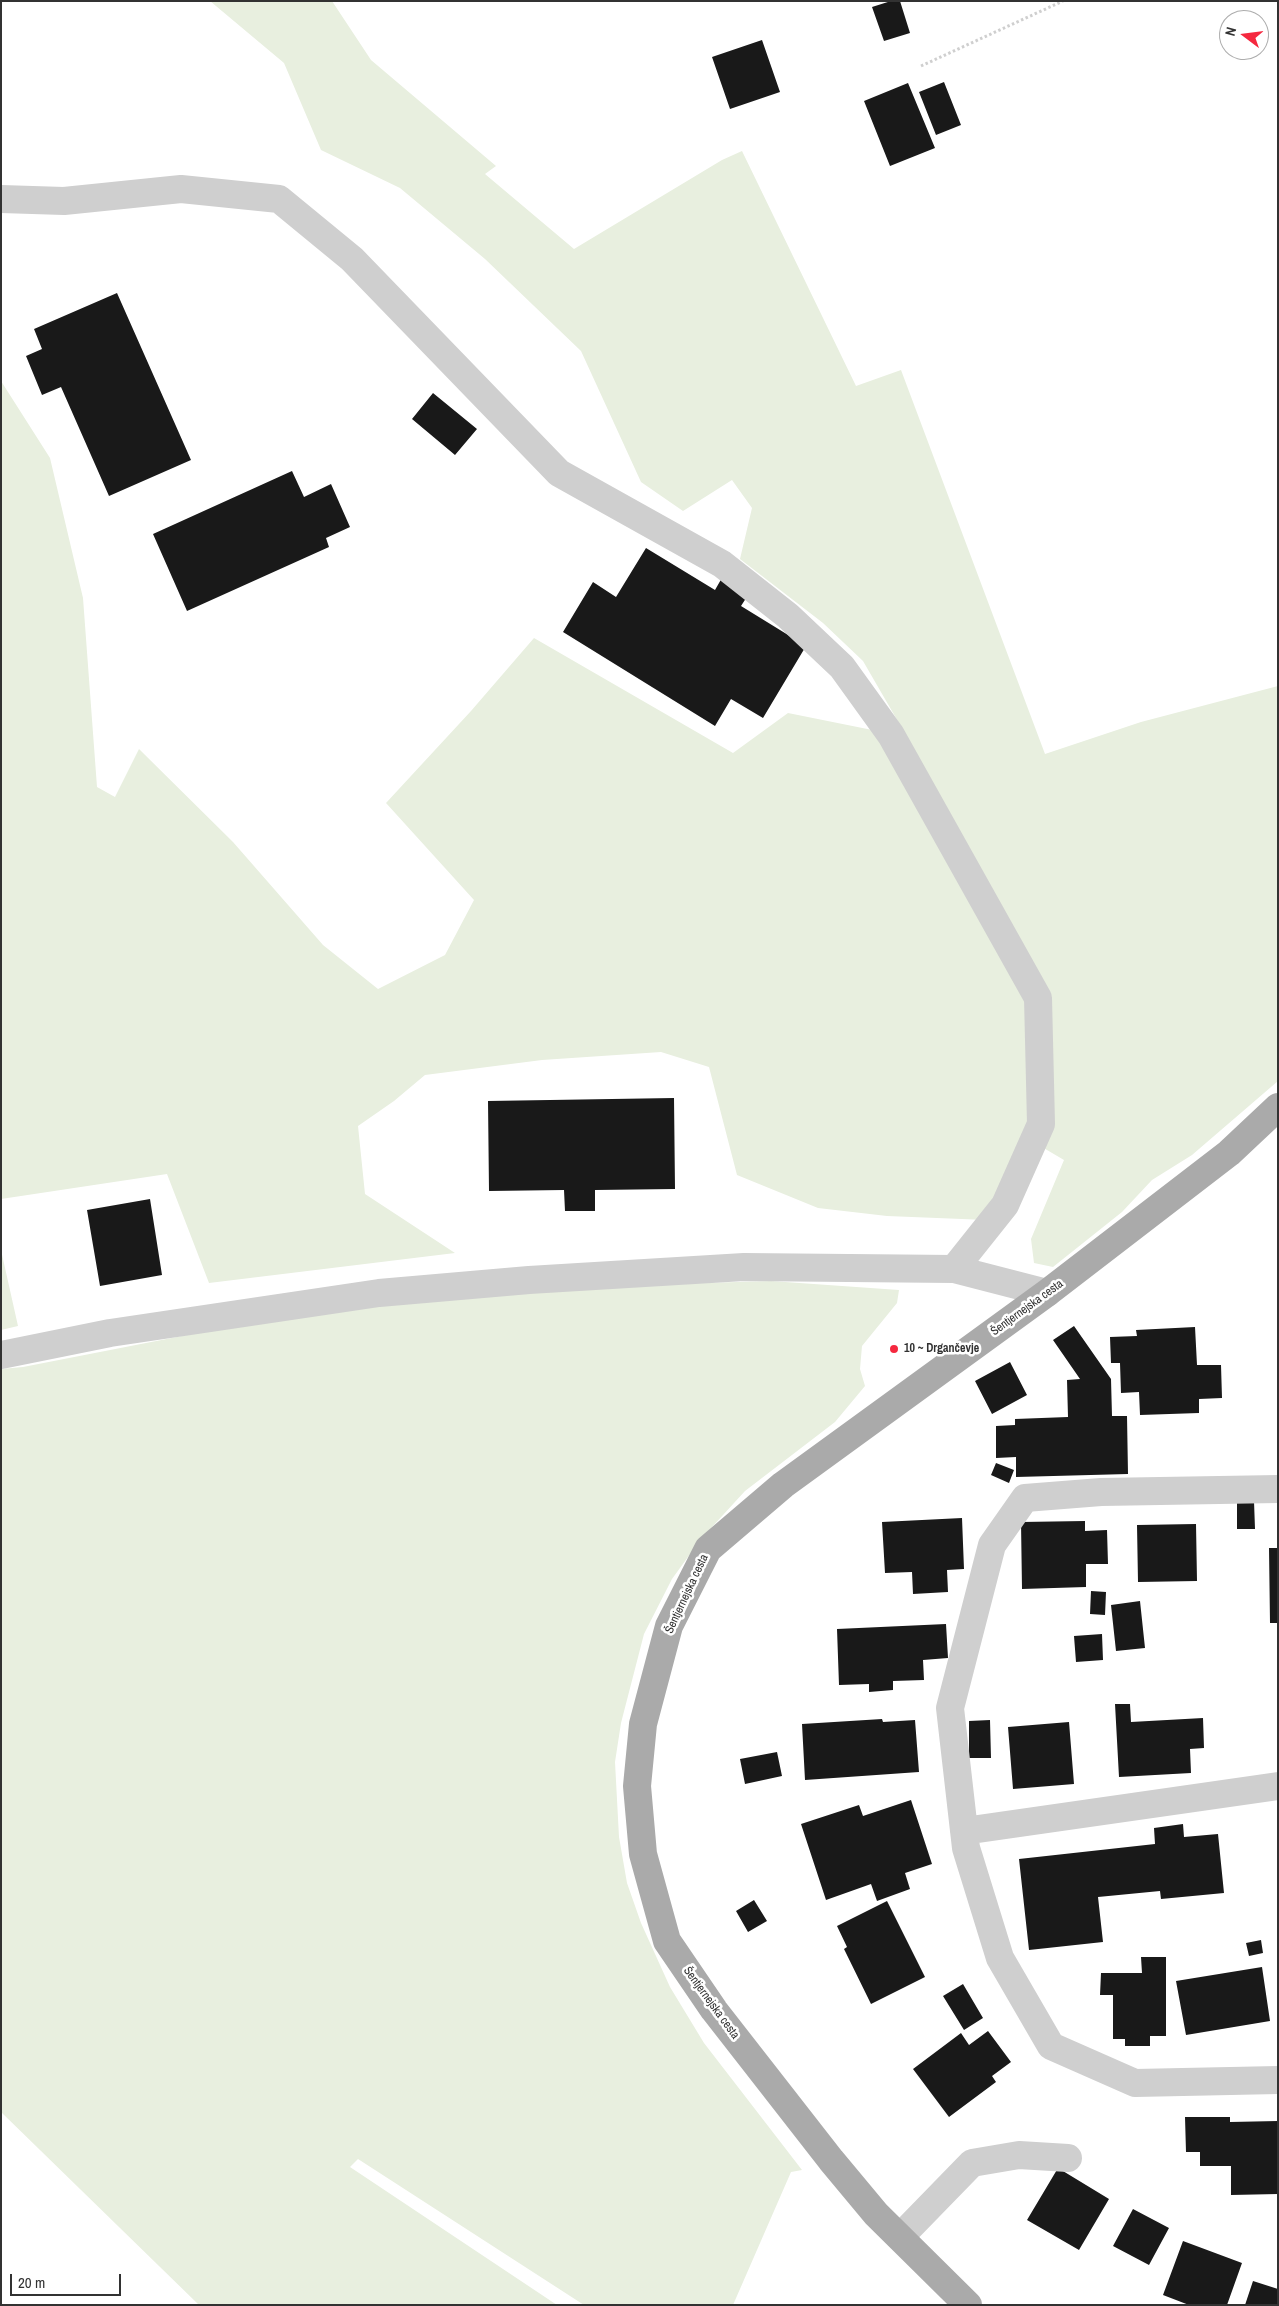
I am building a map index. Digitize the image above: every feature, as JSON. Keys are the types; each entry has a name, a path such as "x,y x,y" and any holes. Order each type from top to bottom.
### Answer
{"main road":[{"name":"Šentjernejska cesta","path":"968,2305 876,2214 831,2160 714,2010 667,1941 643,1854 637,1786 643,1724 669,1626 708,1549 783,1485 1047,1293 1229,1153 1278,1107"}],"street":[{"path":"1,199 64,201 181,189 279,199 352,259 559,473 722,564 788,616 842,667 891,735 1038,998 1041,1124 1005,1205 954,1269"},
{"path":"1,1355 110,1333 389,1292 529,1280 744,1267 954,1269 1047,1293"},
{"path":"1278,1489 1101,1492 1026,1498 992,1545 950,1708 966,1848 1000,1958 1051,2046 1134,2083 1278,2080"},
{"path":"964,1831 1278,1786"},
{"path":"900,2237 972,2163 1019,2155 1068,2158"}],"path":[{"path":"920,66 1063,1"}],"green space":[{"path":"210,1 332,1 371,60 496,166 485,174 574,249 722,160 742,151 856,386 901,370 1045,754 1141,722 1278,686 1278,1081 1192,1155 1152,1180 1122,1212 1053,1267 1034,1263 1031,1239 1064,1160 1030,1140 987,1220 887,1216 818,1208 737,1175 709,1067 661,1052 542,1060 425,1075 394,1101 358,1126 365,1194 455,1253 209,1283 167,1174 1,1199 1,381 50,458 83,598 97,787 115,797 139,749 233,842 323,945 378,989 445,955 474,900 386,803 471,711 534,638 733,753 788,713 907,737 863,661 823,623 740,559 752,508 732,480 683,511 641,482 581,351 485,259 400,188 321,150 284,63"},
{"path":"1,1250 18,1326 1,1330"},
{"path":"771,1281 899,1290 897,1303 862,1346 860,1369 865,1386 835,1422 745,1491 701,1539 672,1579 644,1634 621,1723 615,1762 619,1837 627,1883 641,1923 670,1987 704,2043 802,2170 791,2172 733,2305 584,2305 358,2159 350,2167 557,2305 199,2305 1,2112 1,1369 23,1367 346,1304 670,1284"}],"building":[{"path":"891,1 900,1 910,33 884,41 872,7"},
{"path":"762,40 780,92 730,109 712,57"},
{"path":"944,82 961,125 936,135 919,92"},
{"path":"908,83 935,148 890,166 864,101"},
{"path":"117,293 191,460 109,496 61,387 42,395 26,356 42,349 34,329"},
{"path":"433,393 477,429 455,455 412,419"},
{"path":"292,471 304,497 331,484 350,527 326,538 329,547 187,611 153,534"},
{"path":"646,548 715,590 723,576 750,592 741,606 806,646 763,718 731,699 715,726 563,632 593,582 616,597"},
{"path":"674,1098 675,1189 595,1190 595,1211 565,1211 564,1190 489,1191 488,1101"},
{"path":"150,1199 162,1275 100,1286 87,1210"},
{"path":"1074,1326 1111,1379 1112,1416 1127,1416 1128,1474 1016,1477 1016,1457 996,1458 996,1426 1015,1425 1015,1419 1068,1417 1067,1380 1080,1379 1053,1340"},
{"path":"1195,1327 1197,1365 1221,1365 1222,1398 1199,1399 1199,1413 1140,1415 1139,1392 1121,1393 1120,1363 1111,1363 1110,1337 1137,1336 1136,1330"},
{"path":"1010,1362 1027,1395 992,1414 975,1381"},
{"path":"996,1463 1014,1470 1009,1483 991,1475"},
{"path":"1237,1501 1254,1501 1255,1529 1237,1529"},
{"path":"962,1518 964,1569 947,1570 948,1592 913,1594 912,1572 885,1573 882,1522"},
{"path":"1085,1521 1085,1531 1107,1530 1108,1564 1086,1564 1086,1587 1022,1589 1021,1522"},
{"path":"1196,1524 1197,1581 1138,1582 1137,1525"},
{"path":"1269,1548 1278,1548 1278,1623 1270,1623"},
{"path":"1091,1591 1106,1592 1105,1615 1090,1614"},
{"path":"1140,1601 1145,1648 1116,1651 1111,1605"},
{"path":"946,1624 948,1658 923,1660 924,1680 893,1681 893,1690 869,1692 869,1684 839,1685 837,1629"},
{"path":"1102,1634 1103,1660 1076,1662 1074,1636"},
{"path":"1115,1704 1130,1704 1131,1722 1203,1718 1204,1748 1190,1749 1191,1773 1119,1777"},
{"path":"882,1719 883,1722 915,1720 919,1772 805,1780 802,1724"},
{"path":"990,1720 991,1758 969,1758 969,1721"},
{"path":"1069,1722 1074,1784 1013,1789 1008,1727"},
{"path":"777,1752 782,1776 745,1784 740,1759"},
{"path":"911,1800 932,1864 905,1873 910,1889 877,1901 871,1884 826,1900 801,1824 859,1805 863,1816"},
{"path":"1183,1824 1184,1837 1218,1834 1224,1893 1161,1899 1160,1891 1098,1897 1103,1942 1029,1950 1019,1859 1155,1844 1154,1828"},
{"path":"754,1900 767,1921 748,1932 736,1911"},
{"path":"887,1901 925,1977 871,2004 844,1949 847,1947 837,1926"},
{"path":"1261,1940 1263,1953 1249,1956 1246,1943"},
{"path":"1141,1957 1166,1957 1166,2036 1150,2036 1150,2046 1125,2046 1125,2039 1113,2039 1113,1995 1100,1995 1101,1973 1142,1973"},
{"path":"1262,1967 1270,2021 1186,2035 1176,1981"},
{"path":"963,1984 983,2018 964,2030 943,1996"},
{"path":"988,2031 1011,2062 992,2076 996,2082 949,2117 913,2069 961,2033 969,2045"},
{"path":"1185,2117 1230,2117 1230,2122 1278,2121 1278,2194 1231,2195 1231,2166 1200,2166 1200,2152 1186,2152"},
{"path":"1058,2168 1109,2199 1079,2250 1027,2220"},
{"path":"1133,2209 1169,2228 1149,2265 1113,2246"},
{"path":"1183,2241 1242,2263 1227,2305 1189,2305 1163,2295"},
{"path":"1253,2281 1278,2289 1278,2305 1245,2305"}],"place":[{"name":"10 ~ Drgančevje","path":"894,1349"}]}
